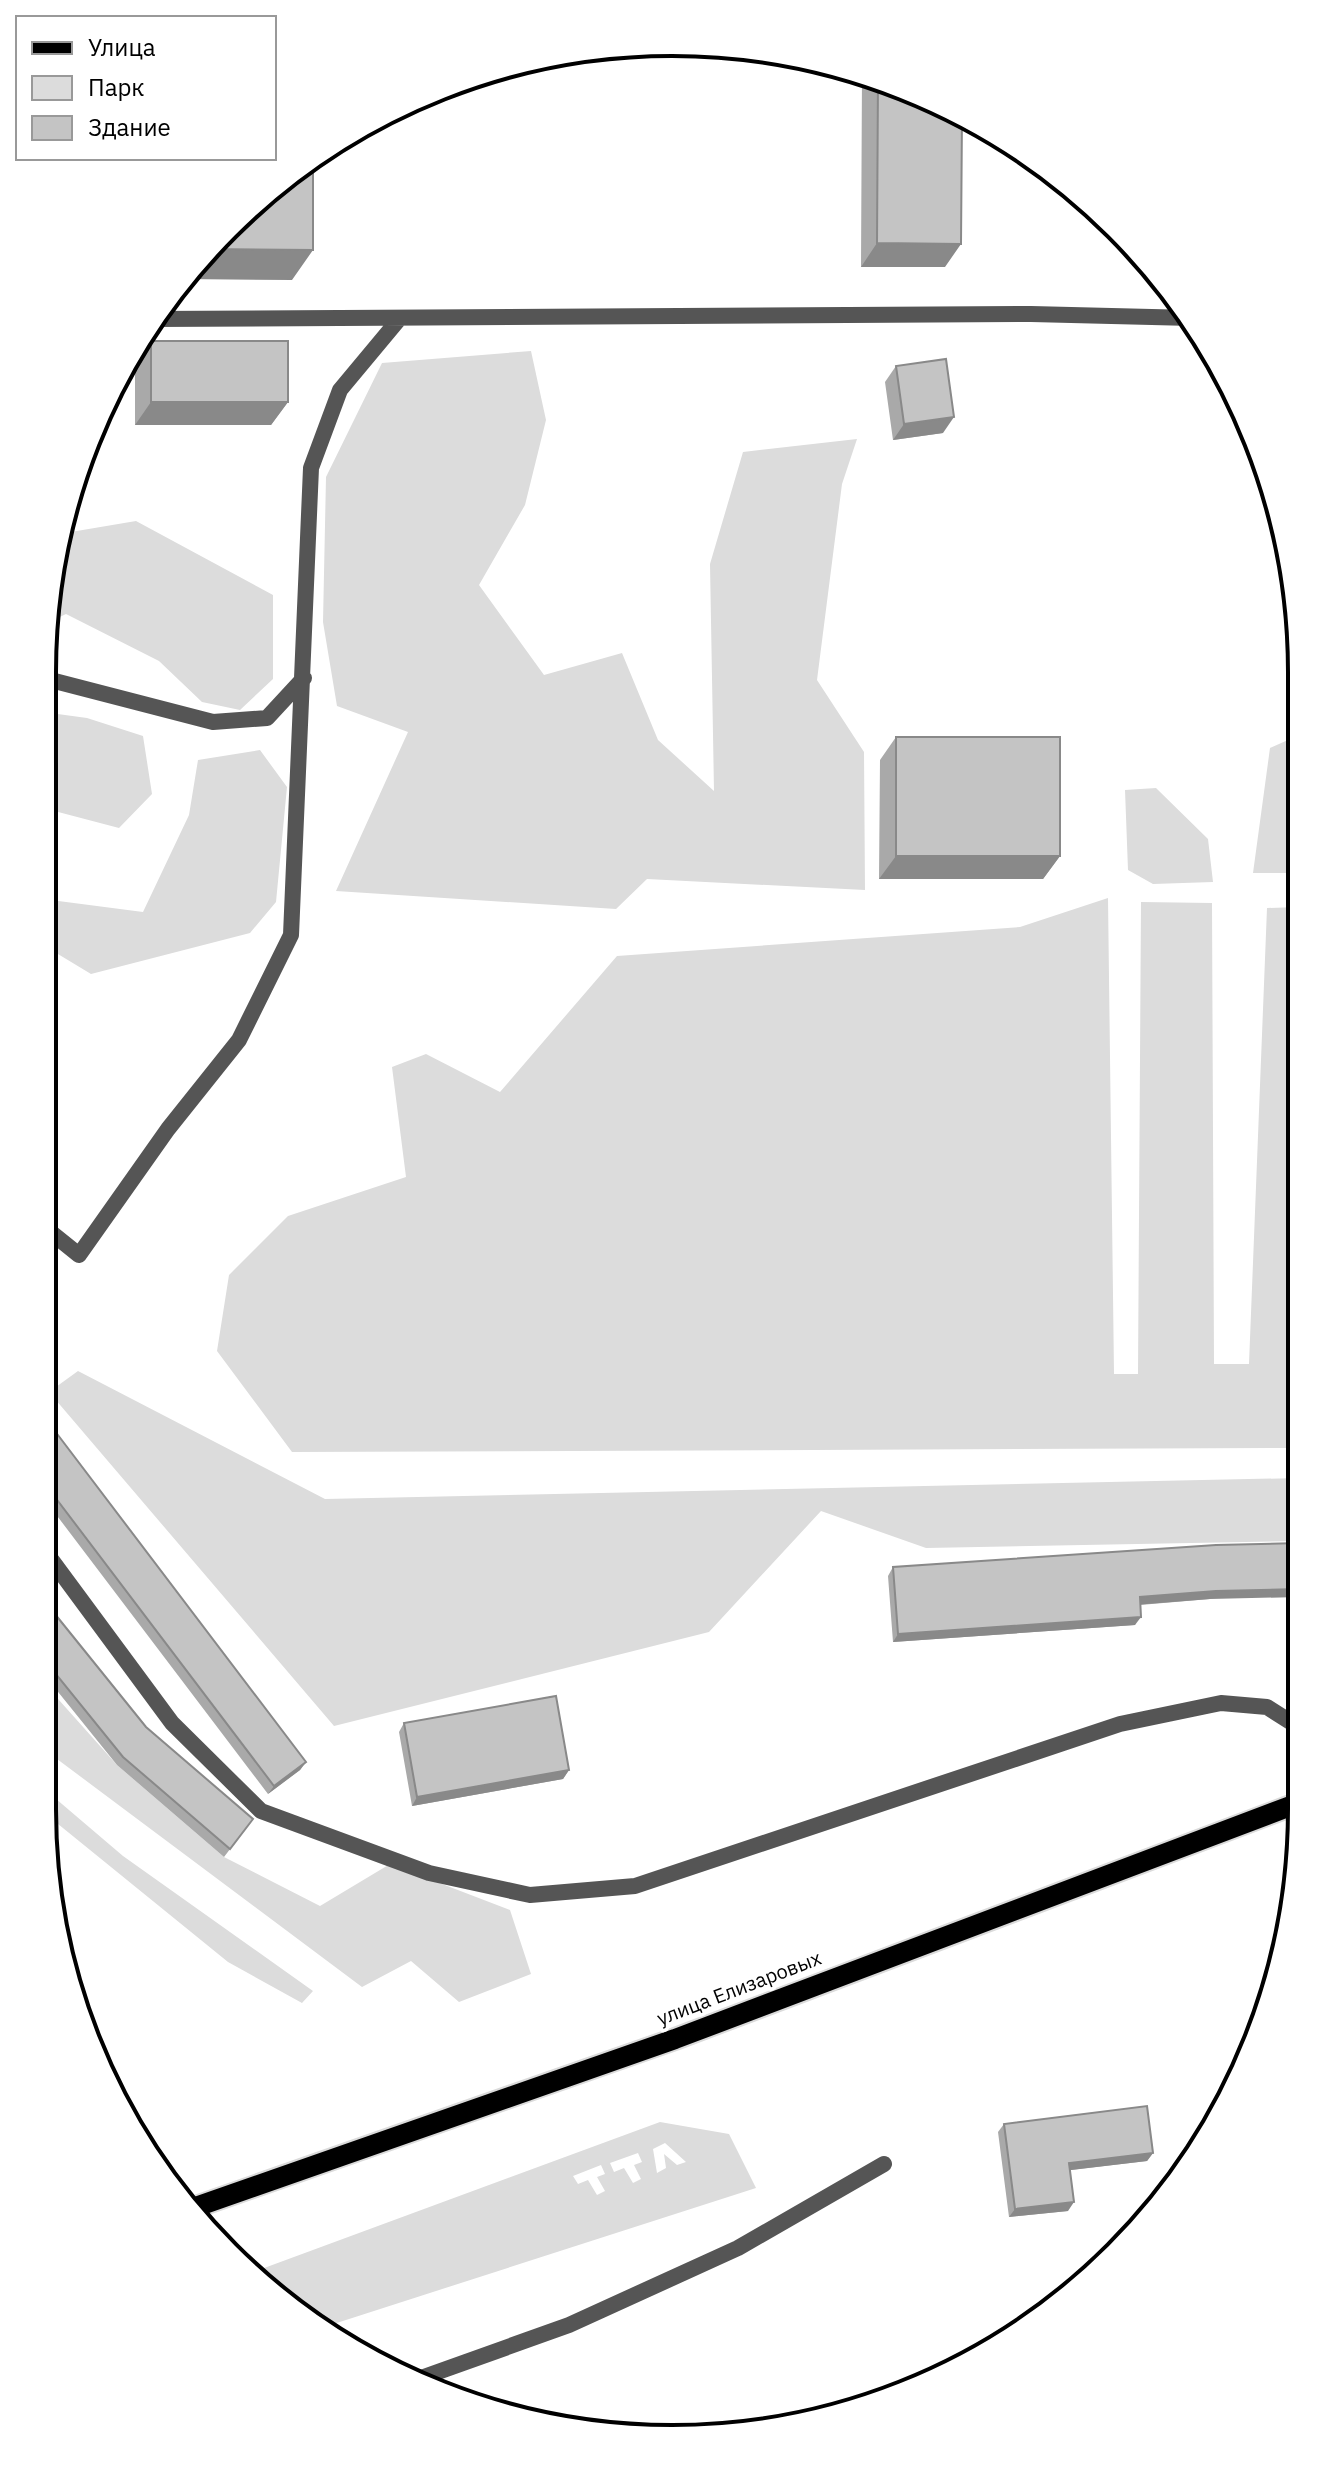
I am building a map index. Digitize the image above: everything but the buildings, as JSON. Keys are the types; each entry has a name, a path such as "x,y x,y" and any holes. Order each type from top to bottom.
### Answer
{"main road":[{"name":"улица Елизаровых","path":"201,2205 675,2039 1288,1807"}],"lane":[{"path":"168,319 1031,314 1175,318"},
{"path":"56,1236 79,1255 168,1129 239,1040 291,935 311,468 340,390 400,318"},
{"path":"56,681 213,722 267,718 304,678"},
{"path":"56,1566 172,1723 261,1811 429,1873 530,1895 635,1886 1120,1724 1221,1703 1267,1707 1288,1720"},
{"path":"430,2375 569,2325 738,2248 884,2164"}],"green space":[{"path":"531,351 546,420 525,505 479,585 544,675 622,653 658,740 714,791 710,564 743,452 857,439 842,484 817,680 864,752 865,890 647,879 616,909 336,891 408,732 337,706 323,622 326,477 382,363"},
{"path":"136,521 273,595 273,679 240,710 202,702 159,661 66,614 58,618 73,532"},
{"path":"56,714 87,718 143,736 152,794 119,828 56,811"},
{"path":"1288,740 1288,873 1253,873 1270,748"},
{"path":"260,750 287,787 276,902 250,933 91,974 56,953 56,901 143,912 189,815 198,760"},
{"path":"1156,788 1208,839 1213,882 1153,884 1128,870 1125,790"},
{"path":"1108,898 1114,1374 1138,1374 1141,902 1212,903 1214,1364 1249,1364 1267,908 1288,907 1288,1448 292,1452 217,1351 229,1275 288,1216 406,1177 392,1067 426,1054 500,1092 617,956 1020,927"},
{"path":"78,1371 325,1499 1288,1478 1288,1541 926,1548 821,1511 709,1632 334,1726 56,1400 56,1387"},
{"path":"56,1697 117,1765 224,1857 320,1906 390,1864 510,1910 531,1974 459,2002 411,1961 362,1987 56,1758"},
{"path":"56,1799 123,1856 313,1991 302,2003 228,1962 56,1823"},
{"path":"660,2122 729,2134 756,2188 334,2324 262,2269","holes":["665,2143 686,2162 677,2165 664,2154 666,2168 657,2173 653,2149","638,2153 642,2162 634,2165 641,2179 633,2183 624,2168 614,2172 610,2163","601,2165 605,2174 597,2177 605,2191 597,2195 588,2180 578,2184 573,2176"]}]}
